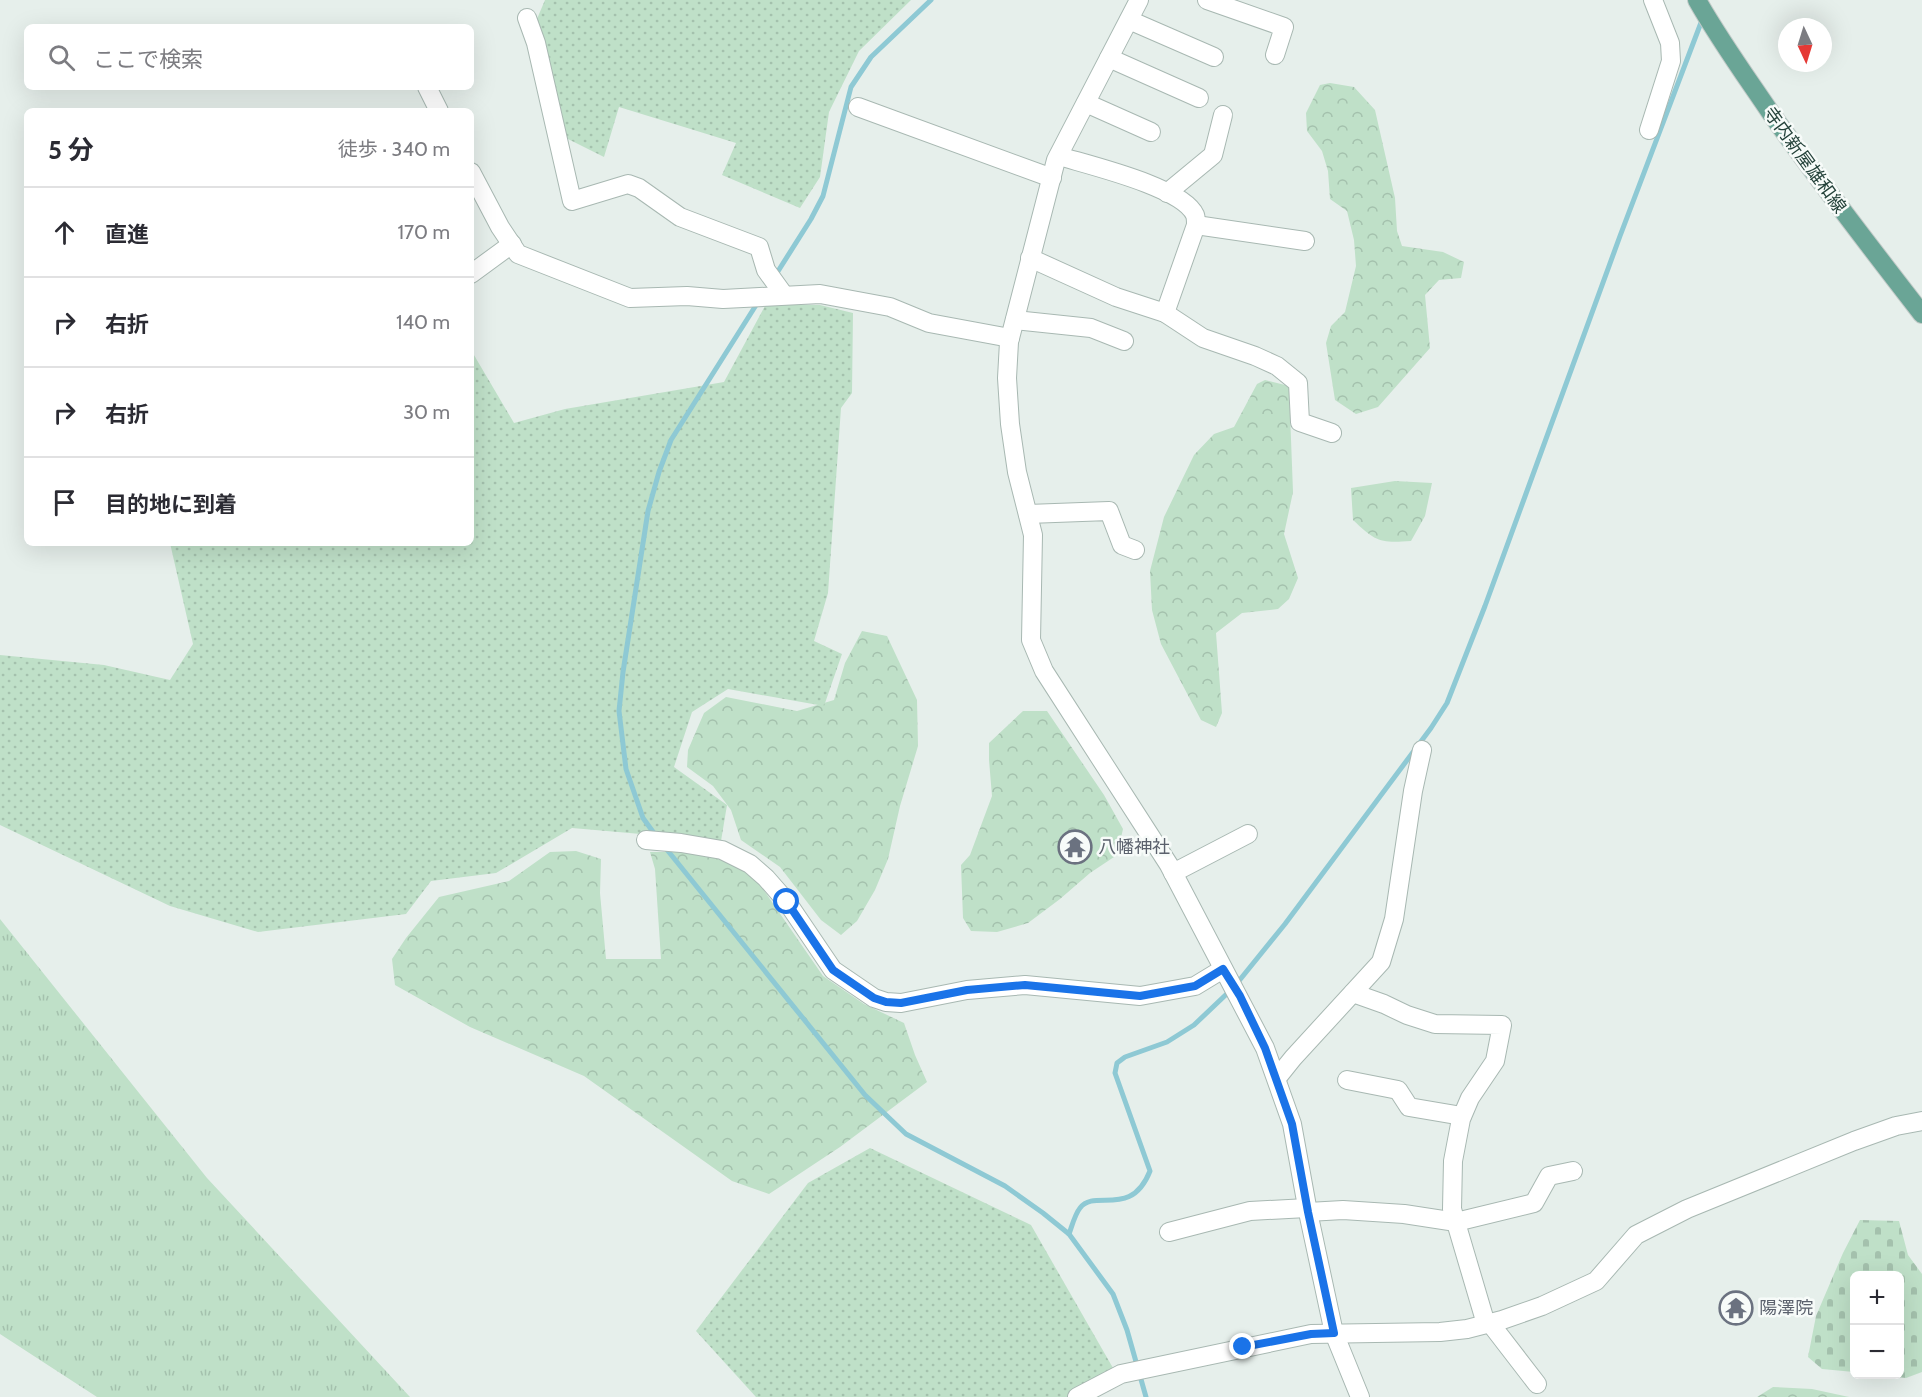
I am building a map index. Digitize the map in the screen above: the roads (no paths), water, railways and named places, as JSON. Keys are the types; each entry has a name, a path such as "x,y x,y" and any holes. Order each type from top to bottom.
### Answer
{"main road":[{"name":"寺内新屋雄和線","path":"1697,0 1793,144 1843,213 1922,314"}],"street":[{"path":"1139,0 1059,156 1010,338 1007,378 1010,424 1017,472 1033,535 1031,640 1035,654 1078,727 1173,873 1265,1048 1292,1124 1307,1210 1334,1333 1360,1397"},
{"path":"1207,0 1284,27 1275,55"},
{"path":"1649,130 1671,61 1670,42 1653,0"},
{"path":"527,18 536,43 572,201 628,184 639,188 680,217 759,247 766,270 784,295"},
{"path":"1128,20 1214,57"},
{"path":"1109,58 1199,98"},
{"path":"428,90 438,108"},
{"path":"1086,103 1151,132"},
{"path":"858,107 1052,178"},
{"path":"1167,193 1213,155 1223,115"},
{"path":"1059,156 1148,183 1190,208 1195,215 1196,225 1166,313"},
{"path":"474,178 500,227 518,254 630,298 687,296 723,299 819,294 890,307 929,323 1010,338"},
{"path":"1196,225 1305,241"},
{"path":"474,272 512,244"},
{"path":"1030,258 1116,297 1166,313 1203,338 1255,356 1291,376 1298,383 1300,422 1332,433"},
{"path":"1015,320 1091,328 1124,341"},
{"path":"1028,514 1109,511 1122,545 1135,550"},
{"path":"1277,1078 1381,962 1394,919 1413,791 1422,750"},
{"path":"1173,873 1248,834"},
{"path":"646,840 722,850 750,864 787,902 833,970 874,998 886,1002 901,1003 967,990 1025,985 1140,996 1231,982"},
{"path":"1353,993 1435,1024 1502,1025 1496,1061 1470,1098 1462,1116 1453,1161 1452,1209 1488,1324 1537,1384"},
{"path":"1347,1080 1398,1090 1409,1107 1462,1116"},
{"path":"1077,1397 1125,1373 1311,1334 1440,1332 1488,1324 1542,1306 1596,1281 1636,1235 1687,1209 1854,1141 1896,1126 1922,1121"},
{"path":"1169,1232 1251,1211 1343,1210 1404,1214 1456,1222 1534,1203 1549,1176 1573,1171"}],"waterway":[{"path":"775,276 823,196 851,87 871,57 931,0"},
{"path":"1069,1234 1080,1208 1087,1203 1123,1199 1133,1194 1142,1186 1150,1171 1115,1073 1117,1063 1125,1057 1167,1042 1194,1025 1234,987 1285,924 1431,728 1447,703 1702,20"},
{"path":"656,836 643,818 626,769 619,711 648,511 671,440 758,302"},
{"path":"664,846 865,1095 906,1134 1005,1186 1069,1234 1113,1294 1127,1330 1146,1397"}],"place":[{"name":"八幡神社","path":"1075,847"},
{"name":"陽澤院","path":"1736,1308"}]}
